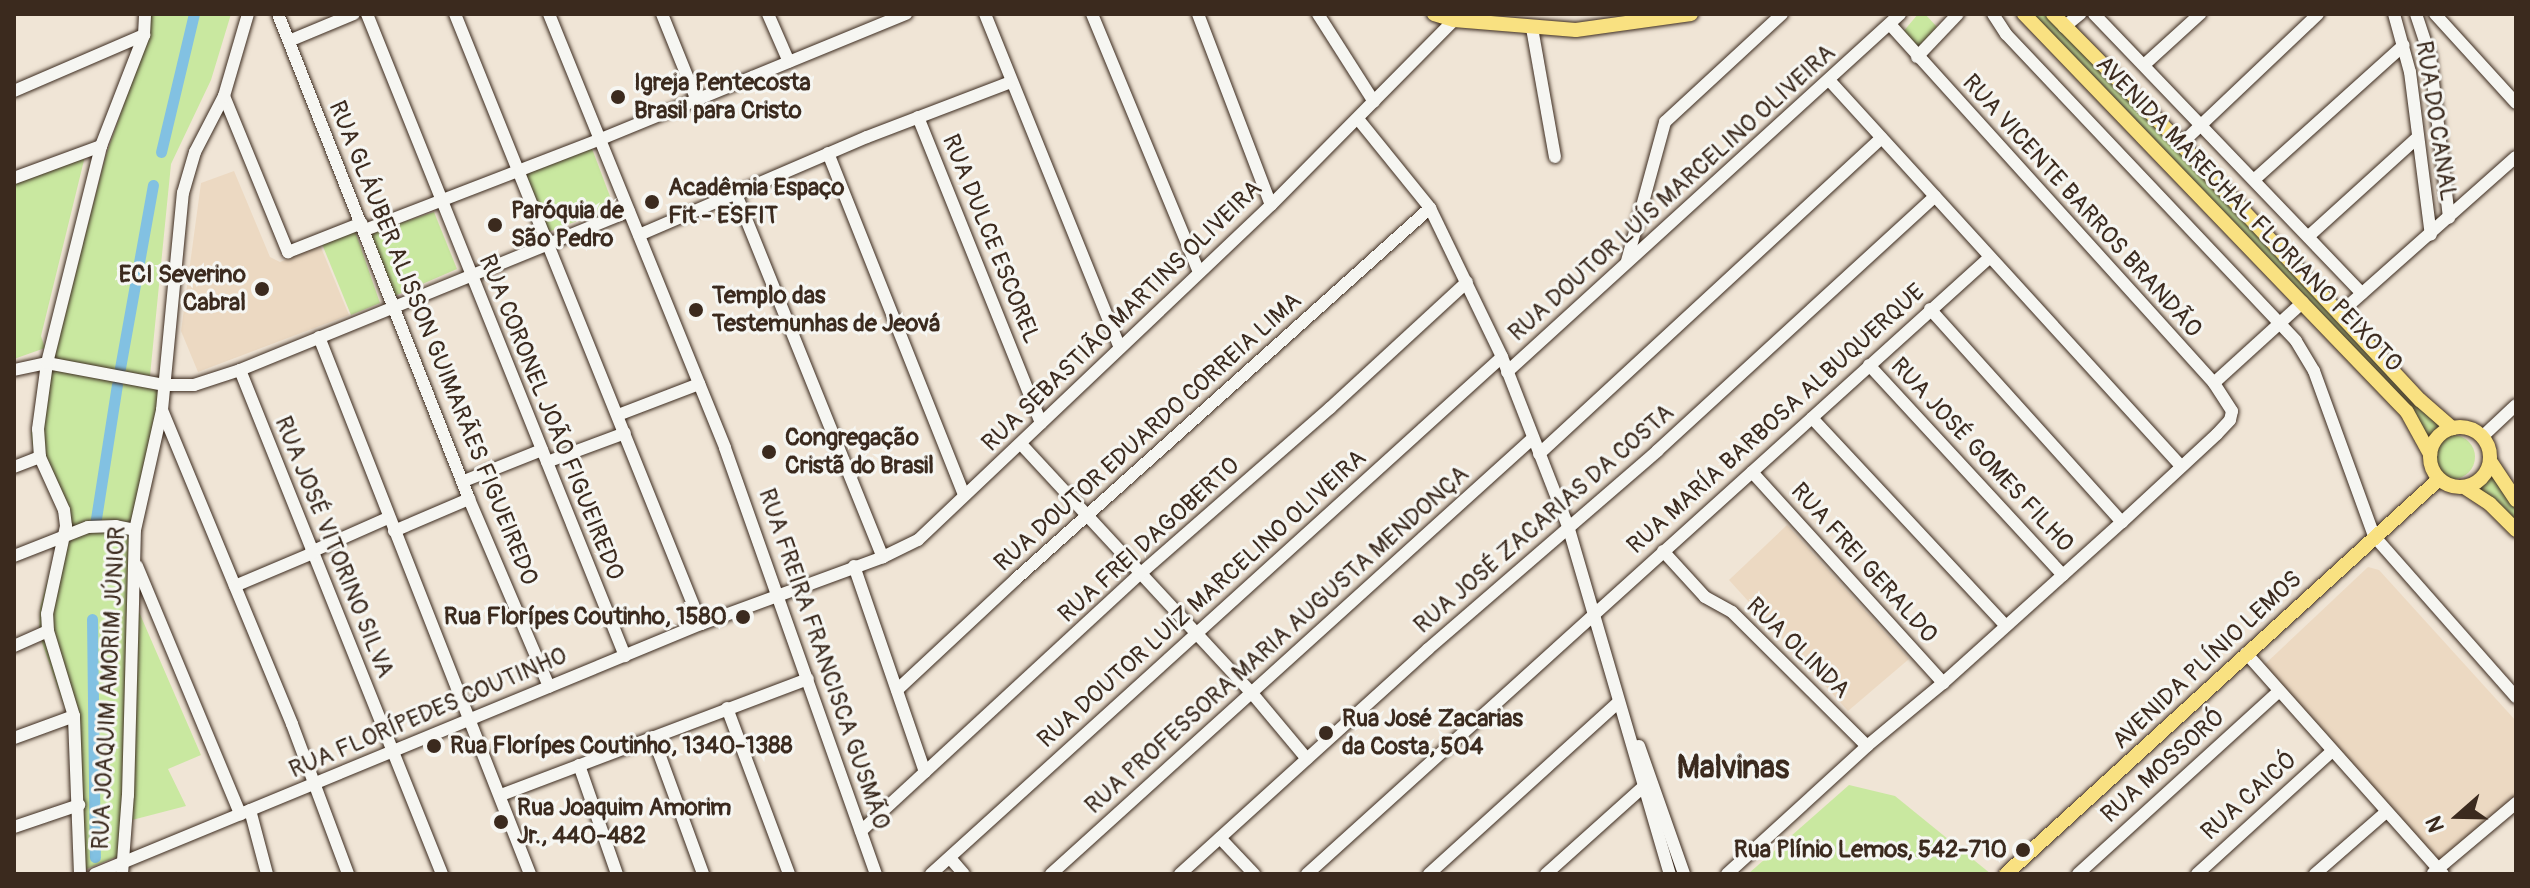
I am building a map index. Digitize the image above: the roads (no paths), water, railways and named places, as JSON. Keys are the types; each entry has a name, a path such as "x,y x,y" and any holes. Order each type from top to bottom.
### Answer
{"main road":[{"path":"1434,14 1532,28 1576,30 1691,14"},
{"name":"AVENIDA MARECHAL FLORIANO PEIXOTO","path":"2024,14 2407,412 2430,454"},
{"name":"AVENIDA MARECHAL FLORIANO PEIXOTO","path":"2053,14 2181,144 2420,400 2452,428"},
{"path":"2464,487 2482,478 2490,461 2489,446 2483,436 2470,428 2452,428 2437,437 2430,454 2439,479 2449,485 2464,487 2490,504 2516,530"},
{"path":"2490,461 2516,500"},
{"name":"AVENIDA PLÍNIO LEMOS","path":"2012,872 2246,653 2439,479"}],"street":[{"path":"80,874 74,716 48,631 48,598 65,538 64,510 40,457 38,429 47,363 101,146 144,35 145,14"},
{"name":"RUA JOAQUIM AMORIM JÚNIOR","path":"123,869 135,530 162,410 186,173 224,96 248,14"},
{"name":"RUA GLÁUBER ALISSON GUIMARÃES FIGUEIREDO","path":"278,14 469,499 549,687"},
{"path":"289,41 354,14"},
{"name":"RUA CORONEL JOÃO FIGUEIREDO","path":"367,14 625,656"},
{"path":"455,14 701,624"},
{"name":"RUA FREIRA FRANCISCA GUSMÃO","path":"549,14 699,384 778,594 876,874"},
{"path":"662,14 696,98"},
{"path":"768,14 789,62"},
{"path":"224,96 288,252 441,200 601,139 789,62 878,20 906,14"},
{"path":"985,14 1120,348"},
{"path":"1092,14 1199,272"},
{"path":"1198,14 1271,205"},
{"path":"1318,14 1374,102"},
{"path":"1627,261 1665,122 1782,14"},
{"name":"RUA DOUTOR LUÍS MARCELINO OLIVEIRA","path":"1507,372 1900,14"},
{"path":"1917,57 1958,14"},
{"path":"1993,14 2006,34 2281,323 2314,371 2374,536 2516,697"},
{"path":"2064,27 2080,14"},
{"path":"2094,14 2310,235 2362,293"},
{"path":"2144,65 2200,14"},
{"path":"2181,144 2318,14"},
{"name":"RUA DO CANAL","path":"2394,14 2404,45 2431,235"},
{"name":"RUA DO CANAL","path":"2416,14 2430,56 2449,218"},
{"path":"2435,14 2516,103"},
{"name":"RUA SEBASTIÃO MARTINS OLIVEIRA","path":"778,594 883,557 918,540 1271,205 1457,17"},
{"name":"RUA VICENTE BARROS BRANDÃO","path":"1890,25 2229,403 2230,420 2181,466"},
{"path":"1532,28 1555,157"},
{"path":"14,91 144,35"},
{"path":"2255,179 2404,45"},
{"path":"1727,874 2181,466 1829,80"},
{"path":"639,235 828,153 1011,82"},
{"name":"RUA DULCE ESCOREL","path":"918,117 1041,423"},
{"path":"1358,119 1430,208 1502,357 1568,526 1670,874"},
{"path":"1539,454 1881,138"},
{"path":"2310,235 2417,138"},
{"path":"14,178 101,146"},
{"path":"828,153 964,495"},
{"path":"2340,313 2516,157"},
{"path":"736,194 883,557"},
{"name":"RUA JOSÉ ZACARIAS DA COSTA","path":"1180,874 1568,526 1657,451 1935,196"},
{"name":"RUA DOUTOR EDUARDO CORREIA LIMA","path":"897,690 1430,208"},
{"path":"14,370 47,363 165,385 194,385 240,370 629,211"},
{"name":"RUA MARÍA BARBOSA ALBUQUERQUE","path":"1307,874 1990,257"},
{"name":"RUA FREI DAGOBERTO","path":"861,831 1141,573 1330,408 1467,282"},
{"path":"2214,383 2303,302"},
{"path":"1930,309 2122,522"},
{"path":"319,337 530,874"},
{"name":"RUA DOUTOR LUIZ MARCELINO OLIVEIRA","path":"931,874 1502,357"},
{"name":"RUA JOSÉ GOMES FILHO","path":"1869,365 2063,575"},
{"name":"RUA JOSÉ VITORINO SILVA","path":"240,370 442,874"},
{"path":"618,415 699,384"},
{"path":"2483,436 2516,405"},
{"path":"162,410 315,784 348,874"},
{"path":"1812,418 2005,625"},
{"path":"464,481 625,433"},
{"name":"RUA PROFESSORA MARIA AUGUSTA MENDONÇA","path":"1051,874 1533,438"},
{"path":"1021,444 1251,692 1307,759"},
{"path":"14,467 40,457"},
{"name":"RUA FREI GERALDO","path":"1752,472 1943,683"},
{"path":"394,531 469,499"},
{"path":"235,586 388,518"},
{"path":"14,556 101,525 135,530"},
{"name":"RUA OLINDA","path":"1663,551 1705,597 1732,612 1867,746"},
{"path":"134,559 245,812 267,874"},
{"path":"854,566 925,772"},
{"name":"RUA FLORÍPEDES COUTINHO","path":"95,874 123,869 245,812 778,594"},
{"path":"1593,614 1684,874"},
{"path":"14,646 48,631"},
{"path":"2246,653 2438,872 2516,803"},
{"path":"501,795 808,679"},
{"name":"RUA MOSSORÓ","path":"2078,874 2279,691"},
{"path":"1429,874 1619,702"},
{"path":"727,708 789,874"},
{"path":"14,738 74,716"},
{"path":"653,737 703,874"},
{"name":"RUA CAICÓ","path":"2197,874 2332,751"},
{"path":"579,765 617,874"},
{"path":"1546,874 1643,787"},
{"path":"14,827 79,805"},
{"path":"2315,874 2386,812"},
{"path":"1220,838 1254,874"},
{"path":"950,858 964,874"}],"waterway":[{"path":"161,152 194,14"},
{"path":"120,368 153,185"},
{"path":"95,525 117,385"},
{"path":"92,619 95,857"}],"place":[{"name":"Igreja Pentecosta Brasil para Cristo","path":"618,97"},
{"name":"Acadêmia Espaço Fit - ESFIT","path":"652,202"},
{"name":"Paróquia de São Pedro","path":"495,225"},
{"name":"ECI Severino Cabral","path":"262,289"},
{"name":"Templo das Testemunhas de Jeová","path":"696,310"},
{"name":"Congregação Cristã do Brasil","path":"769,452"},
{"name":"Rua Florípes Coutinho, 1580","path":"743,617"},
{"name":"Rua José Zacarias da Costa, 504","path":"1326,733"},
{"name":"Rua Florípes Coutinho, 1340-1388","path":"434,746"},
{"name":"Rua Joaquim Amorim Jr., 440-482","path":"501,822"},
{"name":"Rua Plínio Lemos, 542-710","path":"2023,850"}],"district":[{"name":"Malvinas","path":"1733,768"}]}
